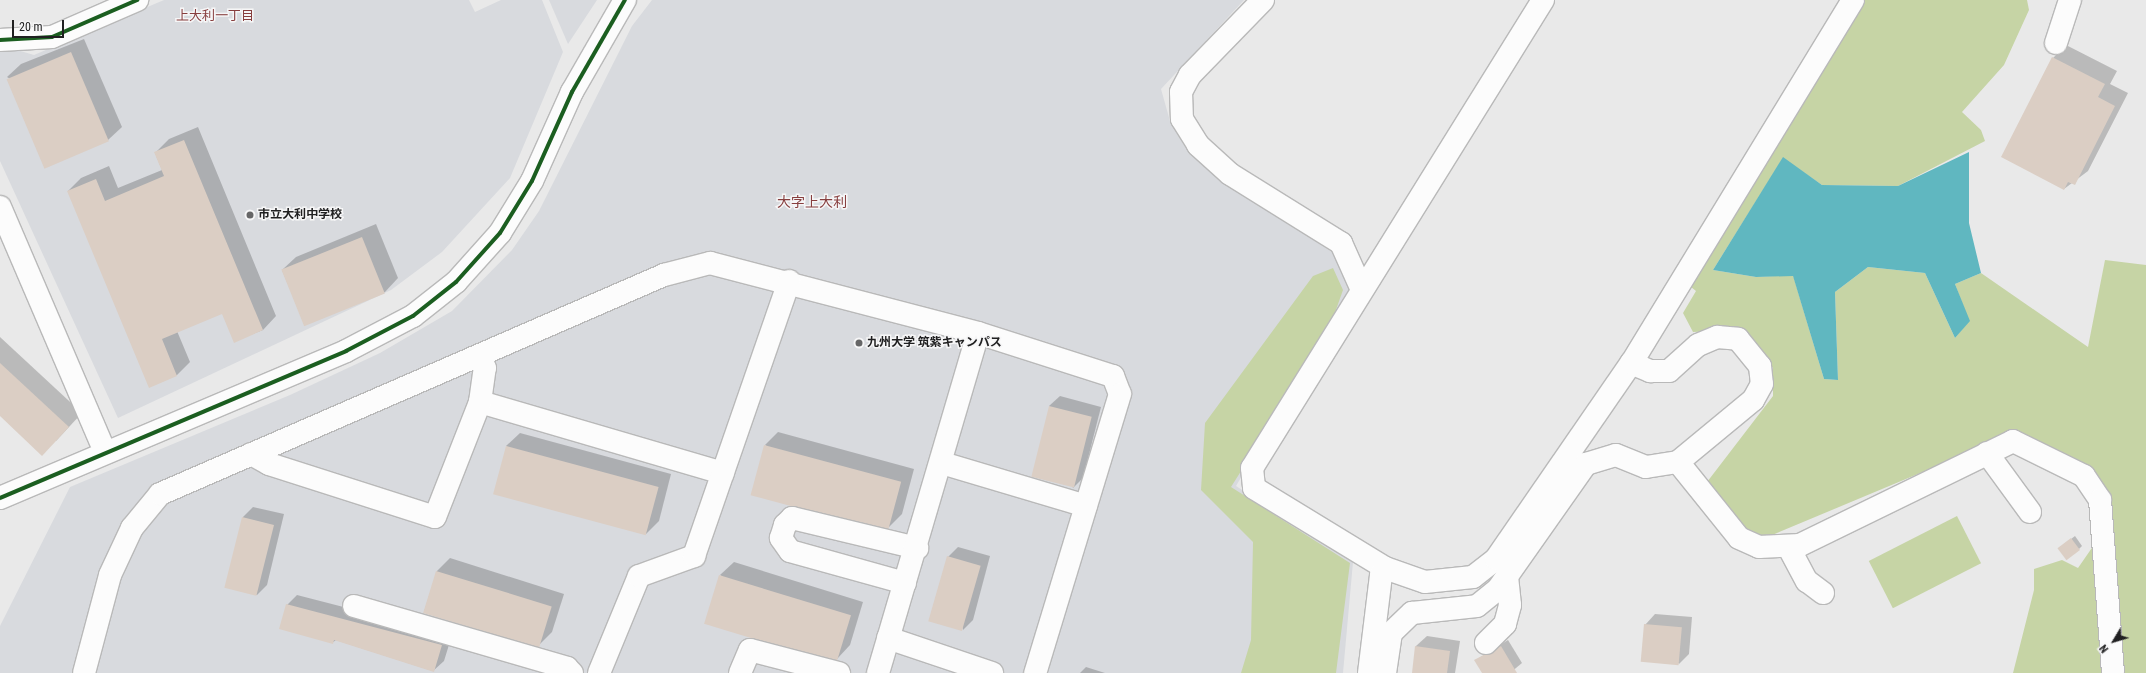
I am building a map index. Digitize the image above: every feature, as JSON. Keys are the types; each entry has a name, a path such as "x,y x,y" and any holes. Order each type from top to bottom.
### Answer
{"street":[{"path":"0,40 52,37 137,0"},
{"path":"0,498 105,452 346,351 413,316 456,282 500,234 532,181 572,92 625,0"},
{"path":"1263,0 1190,75 1181,92 1182,119 1198,144 1230,174 1341,243 1362,290"},
{"path":"1543,0 1252,468 1251,477 1254,488 1385,568 1426,582 1473,577 1496,560 1631,363 1853,0"},
{"path":"2056,42 2070,0"},
{"path":"0,207 105,452"},
{"path":"84,673 110,575 132,528 160,494 480,356 664,274 710,263 789,281 978,333 1113,376 1120,394 1035,673"},
{"path":"599,673 640,576 694,556 789,281"},
{"path":"878,673 942,464 978,333"},
{"path":"1386,673 1392,633 1412,613 1477,606 1498,589 1586,464 1616,455 1646,467 1678,462 1753,400 1762,384 1760,366 1738,339 1717,336 1698,345 1669,371 1650,371 1631,363"},
{"path":"251,454 269,464 435,516 480,402 485,368 480,356"},
{"path":"480,402 723,473"},
{"path":"1678,462 1739,538 1759,547 1788,546 1800,545 2013,440 2084,476 2100,500 2113,673"},
{"path":"1987,453 2030,512"},
{"path":"942,464 1086,506"},
{"path":"905,583 790,551 781,538 785,525 792,518 917,548"},
{"path":"1788,546 1807,581 1823,593"},
{"path":"1369,673 1380,576 1385,568"},
{"path":"1486,642 1505,624 1510,605 1507,576"},
{"path":"354,606 567,668 572,673"},
{"path":"888,638 992,673"},
{"path":"740,673 750,650 839,673"}],"shaded area":[{"name":"市立大利中学校","path":"164,0 469,0 475,12 501,0 542,0 563,52 510,178 442,252 391,290 118,418 0,161 0,45 34,55"},
{"path":"549,0 597,0 568,44"},
{"name":"九州大学 筑紫キャンパス","path":"652,0 1244,0 1161,89 1170,121 1223,179 1342,259 1354,286 1236,486 1353,562 1343,673 0,673 0,626 70,487 290,395 380,353 452,311 512,250 539,211 632,26"}],"green space":[{"path":"1864,0 2027,0 2029,10 2004,65 1962,112 1981,130 1985,141 1898,186 1822,185 1783,158 1713,270 1756,277 1793,275 1824,379 1838,380 1835,292 1868,267 1925,273 1955,338 1969,321 1955,284 1981,273 2088,347 2105,260 2146,265 2146,673 2118,673 2108,493 2011,435 1765,538 1742,532 1704,486 1773,396 1773,368 1743,330 1693,332 1683,313 1696,291 1686,283"},
{"path":"1333,268 1343,290 1327,335 1231,487 1350,563 1336,673 1241,673 1251,640 1253,542 1201,490 1205,423 1313,276"},
{"path":"1957,516 1981,563 1893,608 1869,561"},
{"path":"2096,542 2103,673 2013,673 2034,590 2034,569 2062,560 2078,568"}],"water":[{"path":"1969,152 1969,223 1981,273 1955,284 1970,321 1955,338 1925,273 1868,267 1835,292 1838,380 1824,379 1793,276 1756,277 1713,270 1783,157 1822,185 1898,186"}],"building":[{"path":"71,52 109,141 44,169 7,79"},
{"path":"2052,57 2105,84 2098,97 2115,106 2075,185 2068,182 2064,190 2001,157"},
{"path":"184,140 263,330 234,343 222,314 162,339 177,376 149,388 67,191 96,179 105,201 164,176 154,152"},
{"path":"362,237 385,294 304,326 281,270"},
{"path":"0,363 69,427 42,456 0,416"},
{"path":"1049,406 1092,417 1074,487 1031,477"},
{"path":"764,445 901,482 888,532 751,495"},
{"path":"506,446 659,487 646,535 493,494"},
{"path":"242,517 274,525 256,596 224,588"},
{"path":"2071,538 2080,550 2066,560 2057,548"},
{"path":"947,556 981,566 962,631 928,621"},
{"path":"436,571 552,606 539,648 423,613"},
{"path":"719,575 851,615 836,664 704,624"},
{"path":"286,604 442,645 434,672 334,640 333,644 279,629"},
{"path":"1644,624 1682,627 1679,665 1641,662"},
{"path":"1415,646 1450,651 1447,673 1412,673"},
{"path":"1501,646 1517,673 1482,673 1474,660"}],"cycle path":[{"path":"0,40 52,37 137,0"},
{"path":"0,498 346,351 413,316 456,282 500,233 532,181 572,92 625,0"}],"place":[{"name":"市立大利中学校","path":"250,215"},
{"name":"九州大学 筑紫キャンパス","path":"859,343"}],"district":[{"name":"上大利一丁目","path":"215,16"},
{"name":"大字上大利","path":"812,202"}]}
